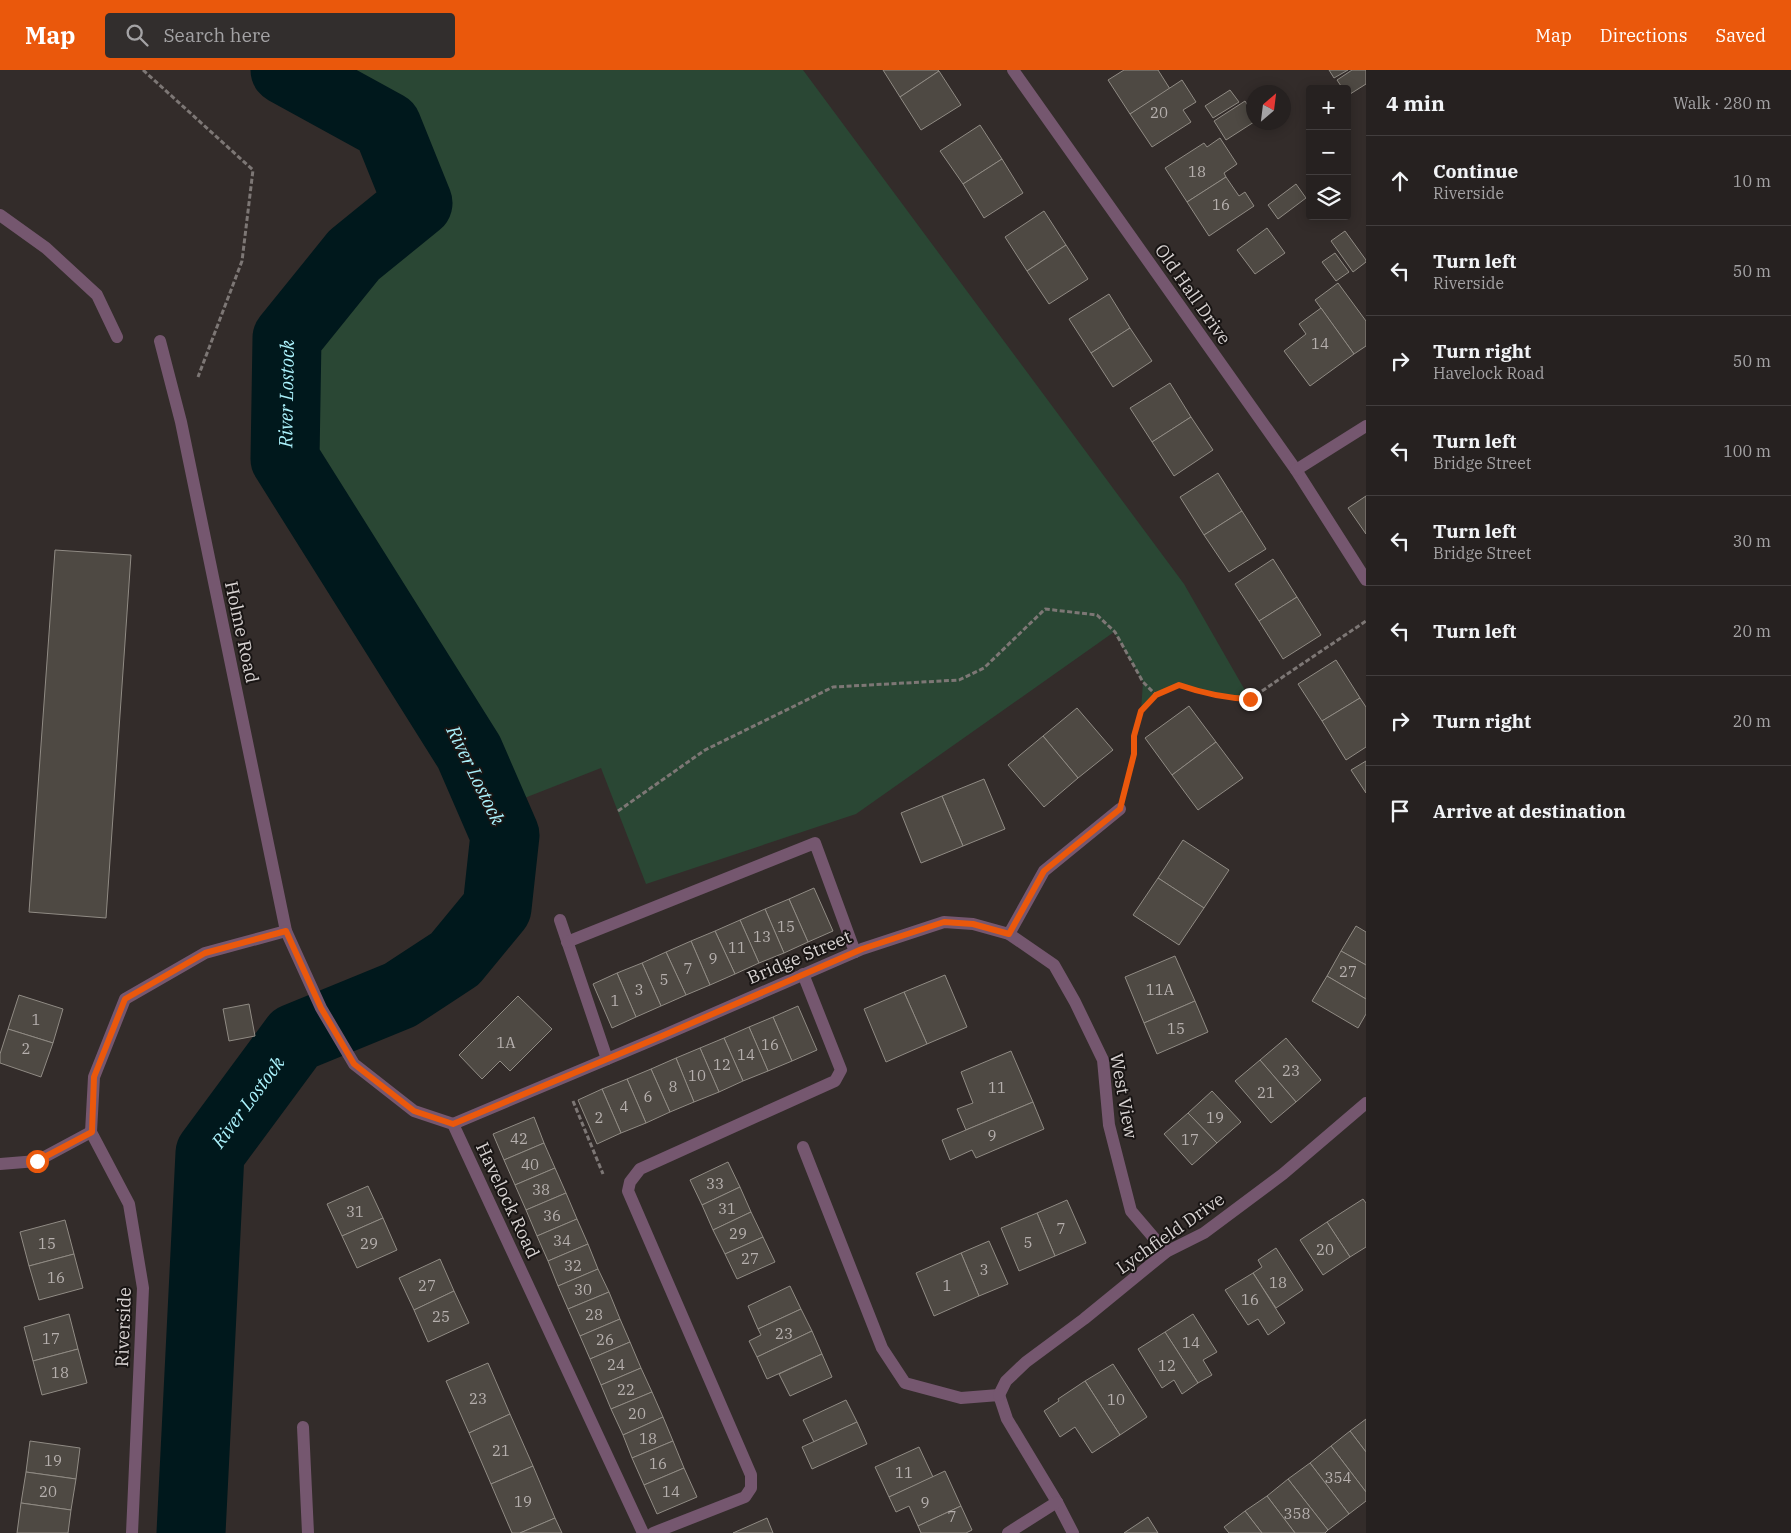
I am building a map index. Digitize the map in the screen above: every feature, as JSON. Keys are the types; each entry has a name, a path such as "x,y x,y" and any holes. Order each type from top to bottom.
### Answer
{"street":[{"name":"Old Hall Drive","path":"1013,70 1296,470 1366,580"},
{"path":"0,215 46,248 97,295 117,337"},
{"name":"Holme Road","path":"160,341 181,422 286,931"},
{"path":"1296,470 1366,426"},
{"path":"1009,934 1044,871 1120,809"},
{"path":"567,942 815,843 855,952"},
{"path":"560,920 607,1060"},
{"name":"Bridge Street","path":"453,1124 607,1060 855,952 944,922 973,924 1009,934"},
{"path":"286,931 321,1008 354,1064 414,1111 453,1124"},
{"name":"Riverside","path":"132,1533 144,1288 129,1204 92,1132 94,1077 125,999 205,953 286,931"},
{"name":"West View","path":"1009,934 1054,965 1104,1060 1109,1125 1131,1211 1166,1252"},
{"path":"653,1533 745,1497 751,1488 751,1475 628,1192 630,1182 640,1169 835,1081 841,1070 803,974"},
{"name":"Lychfield Drive","path":"999,1395 1006,1381 1026,1362 1084,1319 1166,1252 1204,1233 1283,1174 1366,1103"},
{"name":"Havelock Road","path":"453,1124 644,1533"},
{"path":"0,1164 37,1161 92,1132"},
{"path":"803,1147 882,1348 905,1382 961,1398 999,1395 1008,1419 1074,1533"},
{"path":"303,1427 308,1533"},
{"path":"1008,1533 1057,1502"}],"path":[{"path":"143,70 253,170 242,260 181,422"},
{"path":"618,811 705,750 833,687 959,680 984,668 1045,609 1097,615 1114,632 1143,682 1156,695"},
{"path":"1120,809 1134,754 1134,736 1141,711 1156,695 1179,685 1221,696 1250,699 1366,621"},
{"path":"564,1078 604,1176 630,1182"}],"green space":[{"path":"285,70 803,70 1184,584 1250,699 1223,696 1179,685 1156,695 1141,711 1143,682 1114,632 856,814 646,884 601,768 494,810 469,752 285,459 287,338 418,203 387,126"}],"building":[{"path":"883,70 938,70 939,71 900,97"},
{"path":"1124,70 1158,70 1170,89 1130,114 1108,80"},
{"path":"1329,70 1348,70 1334,78"},
{"path":"1352,70 1366,70 1366,84 1351,93 1351,85 1340,85 1337,80"},
{"path":"939,71 961,105 921,130 900,97"},
{"path":"1182,80 1196,102 1183,110 1191,122 1152,147 1130,114"},
{"path":"1230,90 1239,102 1213,118 1205,106"},
{"path":"1245,101 1246,103 1246,127 1226,140 1214,121"},
{"path":"980,125 1002,159 963,184 940,151"},
{"path":"1220,138 1237,164 1224,173 1226,177 1187,202 1165,168 1204,143 1207,147"},
{"path":"1002,159 1023,193 984,218 963,184"},
{"path":"1226,177 1239,196 1245,192 1254,206 1209,236 1187,202"},
{"path":"1296,184 1306,198 1278,219 1268,205"},
{"path":"1044,211 1066,245 1027,271 1005,237"},
{"path":"1267,228 1285,253 1255,274 1237,250"},
{"path":"1345,231 1366,260 1353,272 1331,241"},
{"path":"1066,245 1088,279 1049,304 1027,271"},
{"path":"1335,253 1349,272 1336,281 1322,262"},
{"path":"1338,283 1366,321 1366,346 1354,354 1315,300"},
{"path":"1109,294 1130,328 1091,353 1069,319"},
{"path":"1321,308 1354,354 1310,386 1284,351 1306,334 1299,324"},
{"path":"1130,328 1152,361 1113,387 1091,353"},
{"path":"1170,383 1191,417 1152,442 1130,408"},
{"path":"1191,417 1213,450 1174,476 1152,442"},
{"path":"1218,473 1242,511 1204,535 1180,497"},
{"path":"1366,496 1366,534 1348,508"},
{"path":"1242,511 1266,549 1229,572 1204,535"},
{"path":"55,550 131,555 106,918 29,912"},
{"path":"1273,559 1297,597 1259,621 1235,584"},
{"path":"1297,597 1321,635 1283,659 1259,621"},
{"path":"1336,660 1360,698 1322,721 1298,684"},
{"path":"1360,698 1366,707 1366,747 1346,760 1322,721"},
{"path":"1189,706 1216,742 1172,775 1145,738"},
{"path":"1077,708 1113,750 1078,778 1043,736"},
{"path":"1043,736 1078,778 1044,807 1008,765"},
{"path":"1216,742 1243,778 1198,810 1172,775"},
{"path":"1366,761 1366,793 1351,770"},
{"path":"984,779 1005,829 963,846 942,796"},
{"path":"942,796 963,846 921,863 901,813"},
{"path":"1183,840 1229,870 1204,908 1158,878"},
{"path":"1158,878 1204,908 1179,945 1133,915"},
{"path":"814,888 833,931 808,942 789,899"},
{"path":"789,899 808,942 784,953 765,909"},
{"path":"765,909 784,953 759,963 740,920"},
{"path":"740,920 759,963 735,974 715,931"},
{"path":"1356,926 1366,932 1366,965 1341,951"},
{"path":"715,931 735,974 710,985 691,941"},
{"path":"691,941 710,985 686,995 666,952"},
{"path":"1341,951 1366,965 1366,999 1327,976"},
{"path":"666,952 686,995 661,1006 642,963"},
{"path":"1175,956 1195,1001 1144,1023 1125,977"},
{"path":"642,963 661,1006 636,1017 617,973"},
{"path":"617,973 636,1017 612,1028 593,984"},
{"path":"945,975 967,1027 927,1044 904,992"},
{"path":"1327,976 1366,999 1366,1014 1358,1028 1312,1001"},
{"path":"904,992 927,1044 886,1062 864,1009"},
{"path":"19,995 63,1009 53,1043 8,1029"},
{"path":"518,996 552,1029 510,1071 500,1061 482,1079 459,1055"},
{"path":"1195,1001 1208,1032 1157,1054 1144,1023"},
{"path":"249,1004 255,1036 229,1041 223,1009"},
{"path":"798,1006 817,1050 792,1061 773,1017"},
{"path":"773,1017 792,1061 768,1071 749,1027"},
{"path":"749,1027 768,1071 743,1081 724,1038"},
{"path":"8,1029 53,1043 41,1077 0,1063 0,1054"},
{"path":"724,1038 743,1081 719,1092 700,1048"},
{"path":"1286,1038 1321,1080 1296,1102 1260,1060"},
{"path":"700,1048 719,1092 694,1102 676,1058"},
{"path":"1011,1051 1033,1102 966,1130 957,1109 973,1103 961,1072"},
{"path":"676,1058 694,1102 670,1112 651,1069"},
{"path":"1260,1060 1296,1102 1271,1123 1235,1081"},
{"path":"651,1069 670,1112 646,1123 627,1079"},
{"path":"627,1079 646,1123 621,1133 602,1089"},
{"path":"602,1089 621,1133 597,1144 578,1100"},
{"path":"1212,1091 1241,1122 1217,1143 1188,1113"},
{"path":"1033,1102 1044,1129 976,1158 972,1150 950,1160 942,1140"},
{"path":"1188,1113 1217,1143 1192,1165 1164,1134"},
{"path":"534,1117 544,1143 504,1160 493,1134"},
{"path":"544,1143 555,1168 515,1185 504,1160"},
{"path":"728,1162 740,1187 702,1205 690,1180"},
{"path":"555,1168 566,1193 526,1210 515,1185"},
{"path":"368,1186 383,1218 342,1236 327,1204"},
{"path":"740,1187 751,1212 713,1230 702,1205"},
{"path":"566,1193 577,1219 537,1236 526,1210"},
{"path":"1363,1199 1366,1203 1366,1247 1350,1257 1327,1222"},
{"path":"1067,1200 1086,1243 1055,1256 1037,1213"},
{"path":"751,1212 763,1237 725,1254 713,1230"},
{"path":"1037,1213 1055,1256 1019,1271 1001,1228"},
{"path":"383,1218 397,1250 357,1268 342,1236"},
{"path":"577,1219 588,1244 548,1261 537,1236"},
{"path":"65,1220 74,1254 29,1266 20,1232"},
{"path":"1327,1222 1350,1257 1323,1275 1300,1240"},
{"path":"763,1237 775,1262 737,1279 725,1254"},
{"path":"989,1241 1008,1284 979,1296 961,1253"},
{"path":"588,1244 598,1269 558,1286 548,1261"},
{"path":"1276,1248 1303,1290 1276,1308 1253,1273 1262,1267 1258,1260"},
{"path":"961,1253 979,1296 934,1316 916,1273"},
{"path":"74,1254 83,1288 39,1300 29,1266"},
{"path":"440,1259 454,1291 414,1310 399,1278"},
{"path":"598,1269 609,1292 568,1309 558,1286"},
{"path":"1253,1273 1285,1323 1268,1335 1258,1319 1248,1325 1225,1290"},
{"path":"790,1286 801,1309 758,1329 748,1306"},
{"path":"454,1291 469,1323 428,1342 414,1310"},
{"path":"609,1292 620,1319 580,1336 568,1309"},
{"path":"801,1309 812,1331 757,1357 749,1341 761,1335 758,1329"},
{"path":"69,1314 78,1349 33,1361 24,1327"},
{"path":"1193,1314 1217,1352 1203,1360 1212,1375 1198,1383 1165,1332"},
{"path":"620,1319 630,1342 590,1359 580,1336"},
{"path":"812,1331 822,1354 767,1379 757,1357"},
{"path":"1165,1332 1198,1383 1182,1394 1174,1380 1162,1388 1138,1349"},
{"path":"630,1342 641,1368 601,1385 590,1359"},
{"path":"78,1349 87,1383 42,1395 33,1361"},
{"path":"822,1354 832,1377 790,1396 779,1374"},
{"path":"488,1363 510,1414 469,1433 446,1381"},
{"path":"1113,1364 1147,1417 1120,1435 1085,1381"},
{"path":"641,1368 652,1392 611,1409 601,1385"},
{"path":"1085,1381 1120,1435 1092,1453 1075,1427 1060,1437 1044,1411"},
{"path":"652,1392 663,1417 623,1435 611,1409"},
{"path":"846,1400 857,1422 814,1442 803,1420"},
{"path":"510,1414 533,1466 491,1484 469,1433"},
{"path":"663,1417 673,1441 632,1458 623,1435"},
{"path":"1366,1419 1366,1452 1350,1431"},
{"path":"857,1422 867,1444 812,1469 802,1447"},
{"path":"1350,1431 1366,1452 1366,1492 1331,1446"},
{"path":"30,1441 80,1448 76,1479 26,1472"},
{"path":"673,1441 684,1468 644,1485 632,1458"},
{"path":"1331,1446 1366,1492 1366,1501 1349,1514 1310,1463"},
{"path":"919,1447 933,1477 889,1497 875,1467"},
{"path":"1310,1463 1349,1514 1328,1530 1288,1479"},
{"path":"533,1466 555,1518 520,1533 512,1533 491,1484"},
{"path":"684,1468 697,1497 657,1514 644,1485"},
{"path":"945,1471 961,1506 918,1526 909,1506 896,1512 889,1497"},
{"path":"26,1472 76,1479 71,1510 21,1503"},
{"path":"1288,1479 1328,1530 1325,1533 1295,1533 1267,1496"},
{"path":"1267,1496 1295,1533 1262,1533 1245,1511"},
{"path":"21,1503 71,1510 68,1533 17,1533"},
{"path":"961,1506 972,1530 966,1533 921,1533 918,1526"},
{"path":"1245,1511 1262,1533 1229,1533 1224,1527"},
{"path":"1148,1517 1158,1533 1124,1533"},
{"path":"555,1518 562,1533 520,1533"},
{"path":"767,1518 773,1533 733,1533"}],"waterway":[{"name":"River Lostock","path":"191,1533 210,1153 295,1038 400,995 455,959 497,908 505,835 469,752 285,459 287,338 354,255 418,203 387,126 285,70"}],"route":[{"path":"37,1161 92,1132 94,1077 125,999 205,953 286,931 321,1008 354,1064 414,1111 453,1124 862,949 944,922 973,924 1009,934 1044,871 1120,809 1134,754 1134,736 1141,711 1156,695 1179,685 1203,693 1229,698 1250,699"}]}
